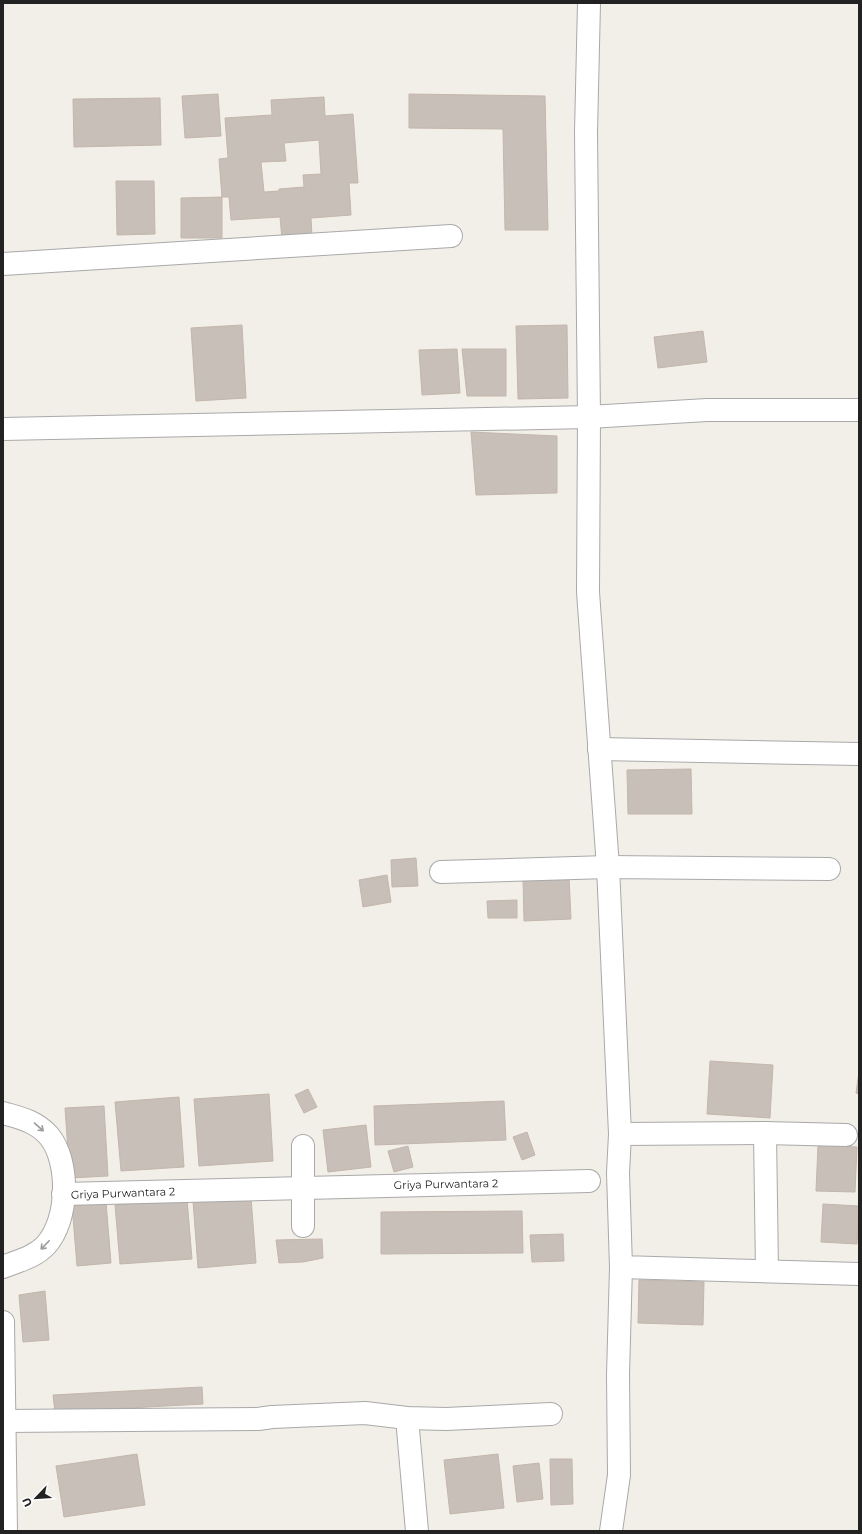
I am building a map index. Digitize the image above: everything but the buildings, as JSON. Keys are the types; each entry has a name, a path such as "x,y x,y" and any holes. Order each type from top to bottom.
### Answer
{"street":[{"path":"589,3 586,132 589,416 588,592 608,867 620,1134 618,1173 621,1267 618,1375 619,1475 611,1531"},
{"path":"3,264 451,236"},
{"path":"3,429 589,416 707,410 859,410"},
{"path":"599,749 859,754"},
{"path":"441,872 608,867 829,869"},
{"name":"Griya Purwantara 2","path":"3,1114 32,1122 49,1136 59,1155 63,1194 63,1210 58,1226 46,1245 28,1258 3,1267"},
{"path":"620,1134 765,1133 846,1135"},
{"path":"765,1133 767,1271"},
{"path":"303,1146 303,1226"},
{"name":"Griya Purwantara 2","path":"63,1194 589,1181"},
{"path":"621,1267 859,1274"},
{"path":"3,1322 3,1421 6,1531"},
{"path":"3,1421 258,1419 272,1417 365,1413 407,1418 446,1419 551,1414"},
{"path":"407,1418 417,1531"}]}
